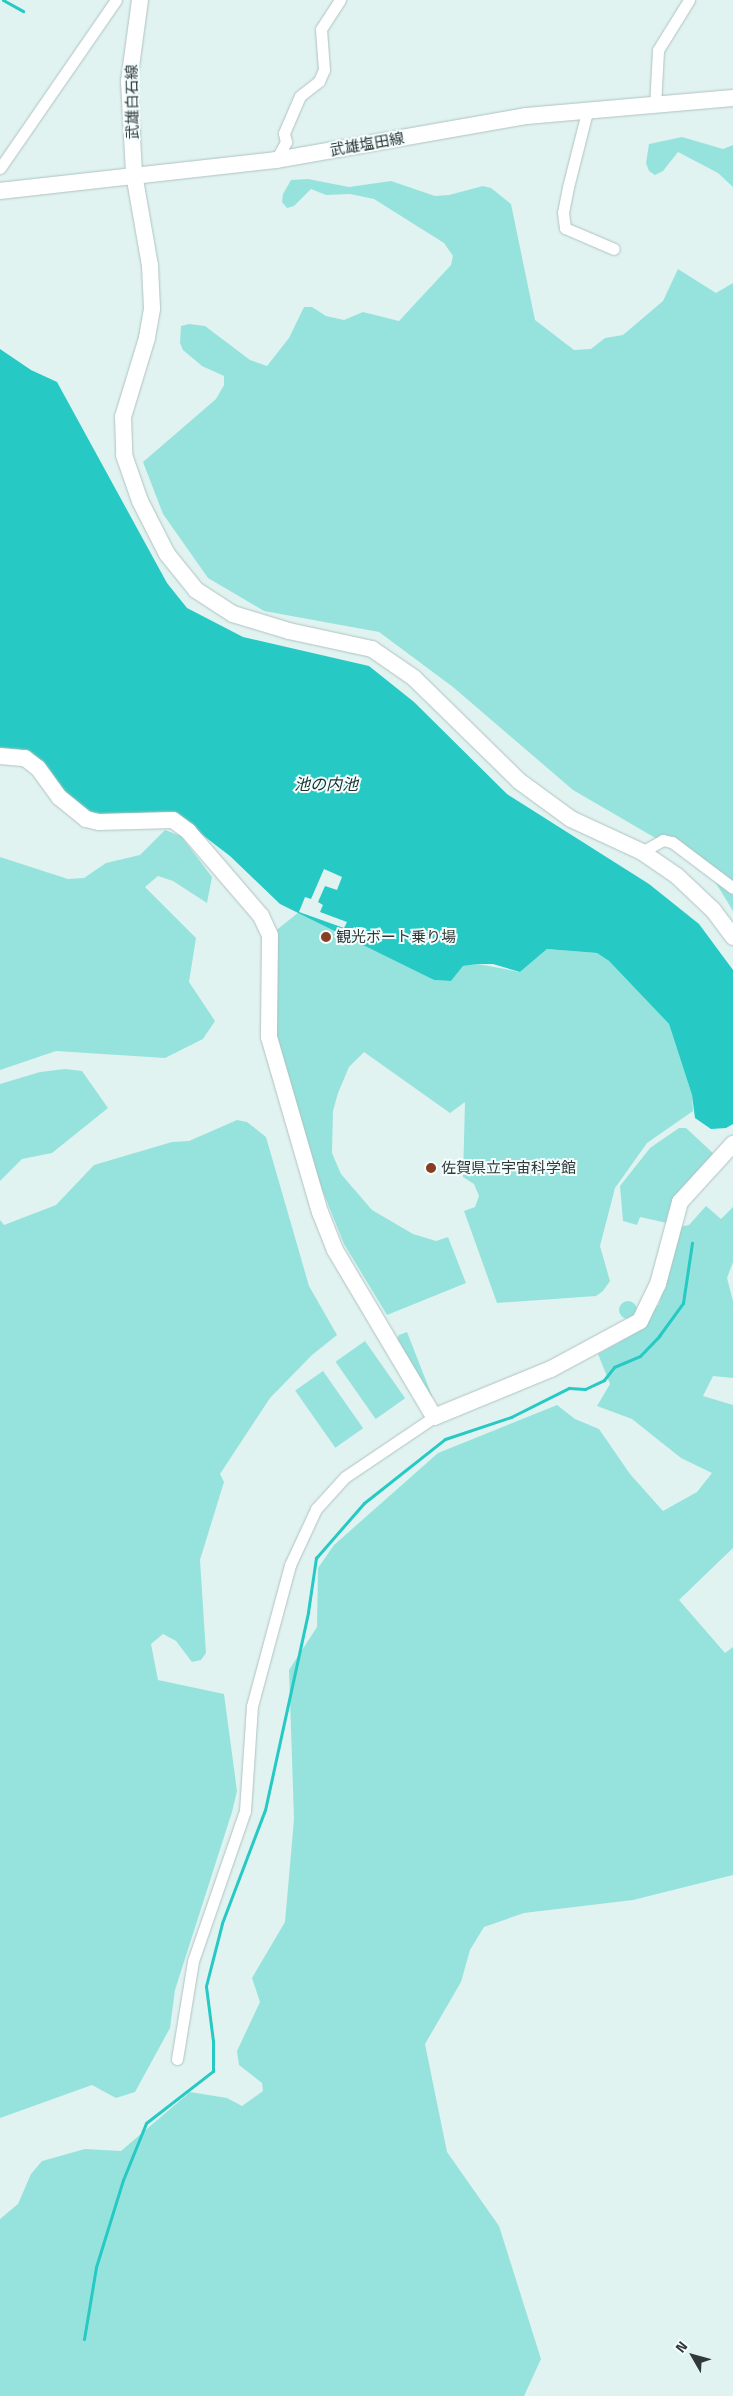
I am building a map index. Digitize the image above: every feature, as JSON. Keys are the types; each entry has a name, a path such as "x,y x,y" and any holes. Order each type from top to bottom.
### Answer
{"street":[{"path":"0,168 116,0"},
{"name":"武雄白石線","path":"140,0 129,81 134,174 150,266 152,309 147,338 123,417 124,455 140,501 167,554 196,590 233,614 289,631 372,649 414,678 519,781 571,819 642,852 684,883 713,910 733,937"},
{"path":"276,160 286,142 284,133 300,96 319,81 324,70 320,29 340,0"},
{"path":"655,106 658,50 689,0"},
{"name":"武雄塩田線","path":"0,191 134,174 276,160 526,116 733,98"},
{"path":"587,112 563,212 565,228 614,249"},
{"path":"0,756 25,758 38,768 59,797 86,819 99,822 173,820 188,831 261,916 270,935 269,1037 320,1212 335,1250 434,1417"},
{"path":"642,852 663,840 672,842 733,888"},
{"path":"177,2059 193,1960 245,1811 252,1706 290,1565 316,1509 345,1477 434,1417 551,1369 640,1321 656,1292 680,1202 733,1144"}],"shaded area":[{"path":"682,137 723,149 733,145 733,187 718,173 678,152 663,171 655,175 649,171 646,163 649,144"},
{"path":"308,179 349,187 391,181 435,196 449,195 483,186 491,188 511,204 535,320 574,350 591,349 605,338 623,335 663,301 678,269 716,293 733,283 733,911 714,880 664,843 573,790 453,687 379,632 264,611 208,578 163,514 143,462 216,399 224,385 224,376 202,366 183,350 180,343 181,326 189,324 205,326 250,360 267,366 289,338 304,307 312,307 326,316 344,320 363,312 399,321 451,265 453,256 444,243 374,199 350,194 326,195 311,189 294,206 287,208 282,202 283,194 291,180"},
{"path":"165,830 181,836 212,877 207,903 173,881 158,876 145,887 196,938 189,982 215,1021 203,1039 165,1058 56,1051 0,1070 0,857 68,879 84,878 106,863 140,855"},
{"path":"299,912 434,980 451,981 463,966 478,964 520,972 547,949 597,953 609,961 669,1024 692,1095 693,1111 647,1143 615,1188 600,1246 610,1281 603,1291 596,1296 497,1303 464,1211 475,1207 479,1196 474,1184 463,1177 465,1102 450,1113 364,1052 349,1067 333,1111 332,1153 341,1174 372,1210 413,1234 436,1241 448,1237 466,1283 387,1315 344,1244 292,1115 278,1058 273,1001 274,932"},
{"path":"65,1069 82,1071 108,1108 52,1153 22,1159 0,1181 0,1084 40,1072"},
{"path":"237,1120 247,1122 266,1137 309,1286 337,1335 312,1355 270,1398 220,1474 224,1482 200,1560 206,1653 201,1660 192,1662 176,1641 163,1634 151,1644 158,1680 224,1694 237,1791 175,1990 170,2028 135,2092 116,2098 92,2085 0,2118 0,1220 4,1225 56,1205 94,1165 172,1142 189,1141"},
{"path":"679,1128 686,1128 715,1155 667,1223 640,1217 637,1225 623,1221 620,1186 650,1148"},
{"path":"706,1206 721,1219 733,1207 733,1262 727,1278 733,1301 733,1378 713,1376 703,1396 733,1405 733,1548 679,1600 725,1653 733,1647 733,1875 633,1900 524,1913 484,1927 470,1950 461,1982 425,2044 447,2152 499,2226 541,2359 524,2396 0,2396 0,2219 18,2204 31,2174 42,2161 85,2149 121,2151 190,2092 227,2098 242,2106 263,2091 262,2083 239,2065 237,2051 260,2002 252,1978 285,1922 294,1819 289,1670 317,1627 318,1568 334,1545 438,1453 557,1405 575,1419 599,1429 630,1474 663,1511 697,1492 712,1473 681,1458 632,1419 597,1406 610,1384 598,1354 632,1335 659,1304 679,1227 689,1225"},
{"path":"628,1301 634,1304 637,1310 634,1316 628,1319 622,1316 619,1310 622,1304"},
{"path":"407,1332 432,1396 429,1399 395,1342 399,1335"},
{"path":"365,1341 405,1398 376,1419 336,1362"},
{"path":"323,1371 363,1428 335,1448 295,1391"}],"water":[{"name":"池の内池","path":"0,349 31,370 57,382 167,583 187,608 243,637 369,666 414,702 507,794 649,884 699,924 733,970 733,1124 726,1128 711,1129 695,1118 692,1095 669,1024 609,961 597,953 547,949 520,972 493,964 478,964 463,966 451,981 434,980 280,904 230,856 183,820 97,818 0,749"}],"pier":[{"path":"324,869 342,877 337,890 325,886 318,902 323,905 320,912 347,922 344,928 299,912 305,897 311,899"}],"waterway":[{"path":"3,0 23,11"},
{"path":"84,2339 96,2267 123,2180 146,2123 213,2071 213,2041 206,1986 222,1923 265,1810 308,1612 316,1558 364,1503 445,1439 511,1417 569,1388 585,1389 604,1380 614,1367 640,1356 659,1336 683,1303 692,1243"}],"place":[{"name":"観光ボート乗り場","path":"326,937"},
{"name":"佐賀県立宇宙科学館","path":"431,1168"}]}
